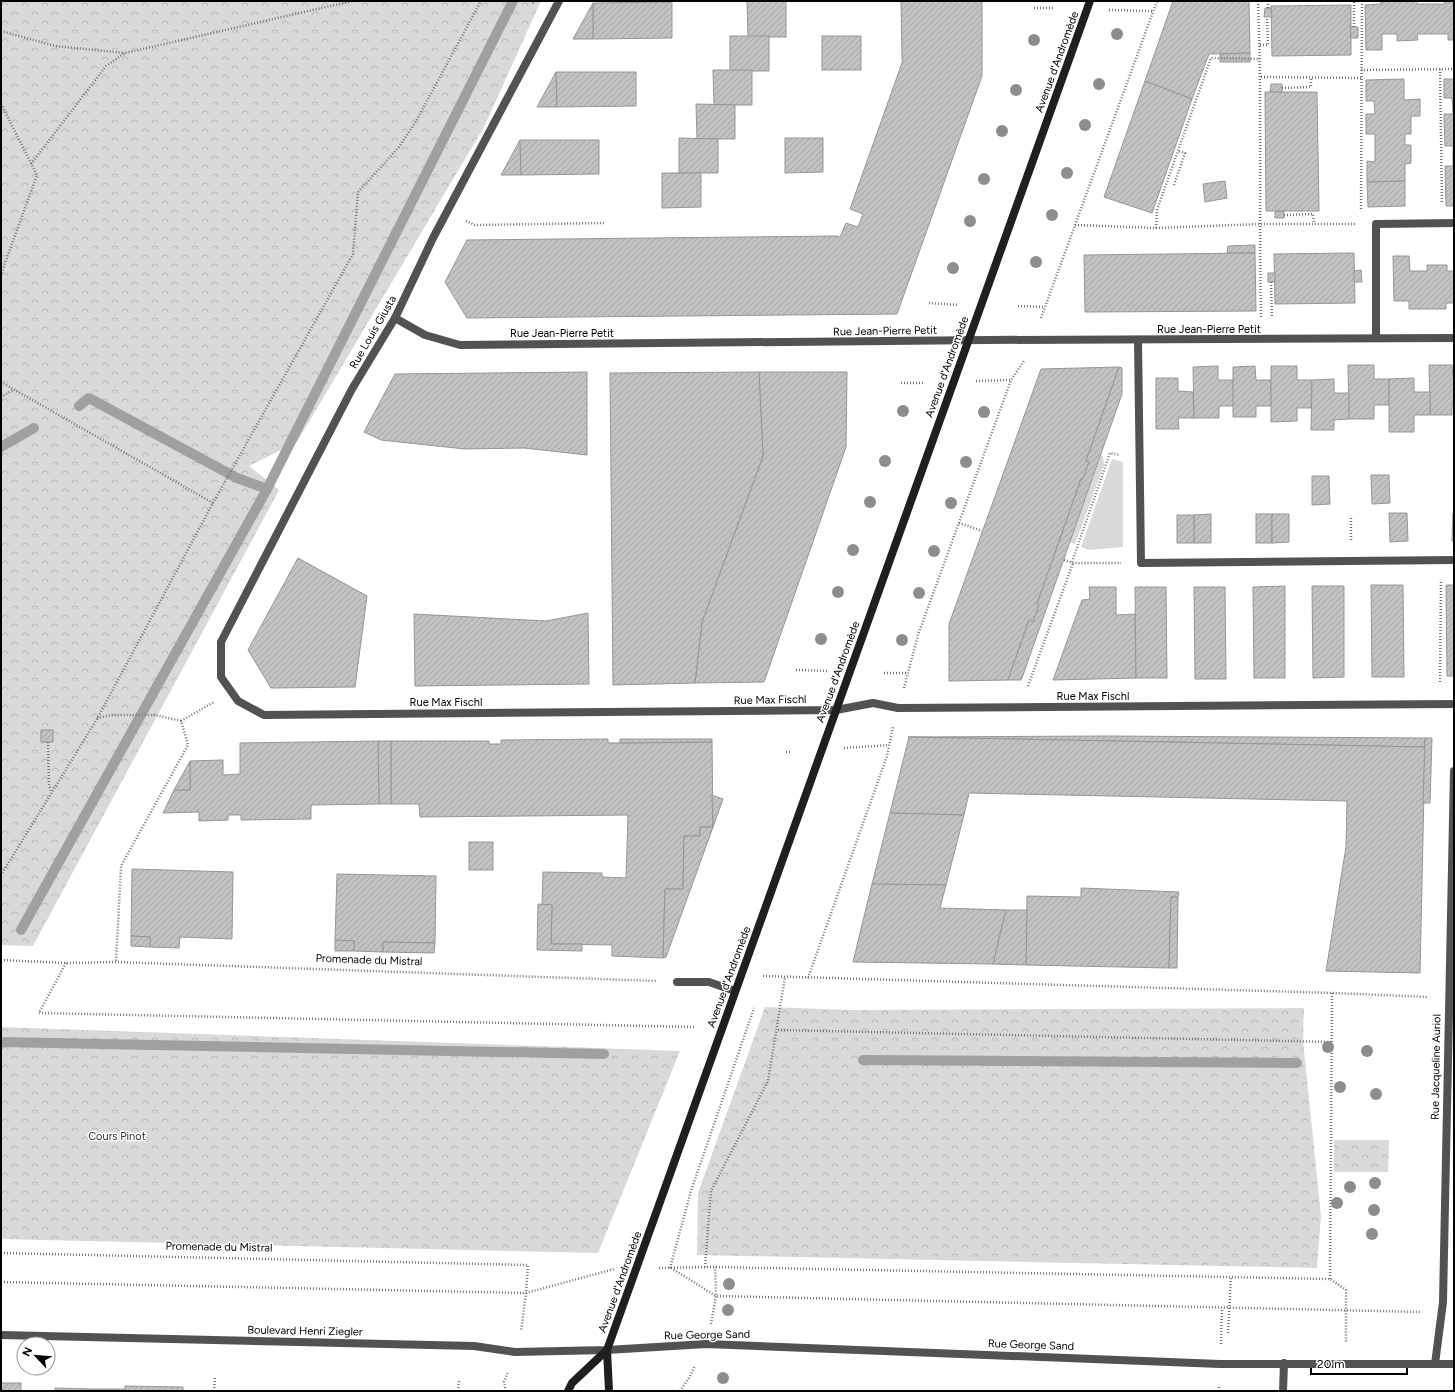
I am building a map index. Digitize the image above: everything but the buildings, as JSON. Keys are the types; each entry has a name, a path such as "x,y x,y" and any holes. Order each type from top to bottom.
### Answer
{"street":[{"name":"Rue Louis Giusta","path":"221,677 221,642 352,388 395,318 433,238 559,1"},
{"name":"Avenue d'Andromède","path":"609,1391 607,1350 1090,1"},
{"path":"1376,338 1376,224 1454,223"},
{"name":"Rue Jean-Pierre Petit","path":"395,318 425,335 460,345 968,340 1454,338"},
{"path":"1138,340 1141,563 1454,560"},
{"name":"Rue Max Fischl","path":"221,677 238,701 264,715 836,710 873,703 898,708 1454,704"},
{"name":"Rue Jacqueline Auriol","path":"1436,1364 1441,1313 1454,771"},
{"path":"677,982 709,982 735,991"},
{"name":"Boulevard Henri Ziegler","path":"1,1335 474,1346 516,1352 607,1350"},
{"name":"Rue George Sand","path":"607,1350 706,1344 1213,1363 1454,1364"},
{"name":"Avenue d'Andromède","path":"568,1391 572,1383 607,1350"},
{"path":"1283,1391 1284,1364"}],"path":[{"path":"1,31 55,46 125,53 352,1"},
{"path":"1,875 96,718 234,464 353,254 358,192 399,147 482,1"},
{"path":"1040,321 1157,1"},
{"path":"1258,1 1261,77 1261,318"},
{"path":"1268,1 1268,8"},
{"path":"1354,1 1354,27"},
{"path":"1361,211 1362,1"},
{"path":"1034,8 1055,8"},
{"path":"1105,10 1153,11"},
{"path":"1260,45 1268,45 1267,17"},
{"path":"31,164 106,66 125,53"},
{"path":"1156,228 1157,210 1211,58 1260,59"},
{"path":"1440,69 1443,223"},
{"path":"1361,70 1454,69"},
{"path":"1261,77 1362,78"},
{"path":"1282,88 1311,87 1311,77"},
{"path":"1,104 37,175 1,274"},
{"path":"1174,185 1186,153 1178,151"},
{"path":"1284,215 1313,214 1314,224"},
{"path":"475,226 606,223"},
{"path":"1075,225 1156,228 1260,224 1360,224"},
{"path":"1272,282 1272,318"},
{"path":"930,304 965,305"},
{"path":"1018,306 1045,307"},
{"path":"903,692 918,635 1011,380 1028,356"},
{"path":"970,381 1011,380"},
{"path":"1,382 213,503"},
{"path":"901,383 925,383"},
{"path":"1,397 13,389"},
{"path":"1028,686 1073,563 1110,453 1139,461"},
{"path":"959,523 982,531"},
{"path":"1064,560 1073,563 1141,563"},
{"path":"1440,682 1441,560"},
{"path":"796,670 834,671"},
{"path":"884,672 908,673"},
{"path":"96,718 112,715 155,715 181,721 232,692"},
{"path":"116,962 120,866 188,745 181,721"},
{"path":"808,978 884,763 894,724"},
{"path":"48,742 49,785 52,793"},
{"path":"838,749 889,745"},
{"path":"786,752 792,752"},
{"name":"Promenade du Mistral","path":"1,960 66,963 116,962 677,982"},
{"path":"66,963 39,1013 694,1028"},
{"path":"762,984 765,976"},
{"path":"740,977 765,976 1332,993 1419,997"},
{"path":"705,1266 711,1191 768,1080 778,1030 785,977"},
{"path":"1330,1279 1332,993"},
{"path":"670,1268 691,1191 755,1006"},
{"path":"778,1030 1332,1042"},
{"name":"Promenade du Mistral","path":"1,1253 528,1265 526,1293"},
{"path":"670,1268 705,1266 1330,1279 1346,1290 1347,1311"},
{"path":"1,1282 526,1293 609,1269 618,1268"},
{"path":"670,1268 716,1296 1441,1313"},
{"path":"1228,1333 1231,1277"},
{"path":"522,1328 526,1293"},
{"path":"214,1391 215,1377"},
{"path":"458,1391 459,1381"}],"green space":[{"path":"1,1 541,1 484,127 297,442 249,466 279,490 33,946 1,945"},
{"path":"1101,455 1103,456 1104,465 1075,544 1070,542"},
{"path":"1112,459 1123,462 1123,547 1089,550 1081,547"},
{"path":"765,1007 852,1010 1304,1008 1303,1041 1321,1216 1317,1268 697,1255 698,1193"},
{"name":"Cours Pinot","path":"1,1027 680,1051 598,1253 1,1239"},
{"path":"1334,1140 1389,1140 1388,1172 1334,1172"}],"waterway":[{"path":"21,930 267,489 513,1"},
{"path":"79,406 89,398 237,478 267,489"},
{"path":"1,447 34,428"},
{"path":"1,1042 604,1054"},
{"path":"863,1060 1297,1063"}]}
